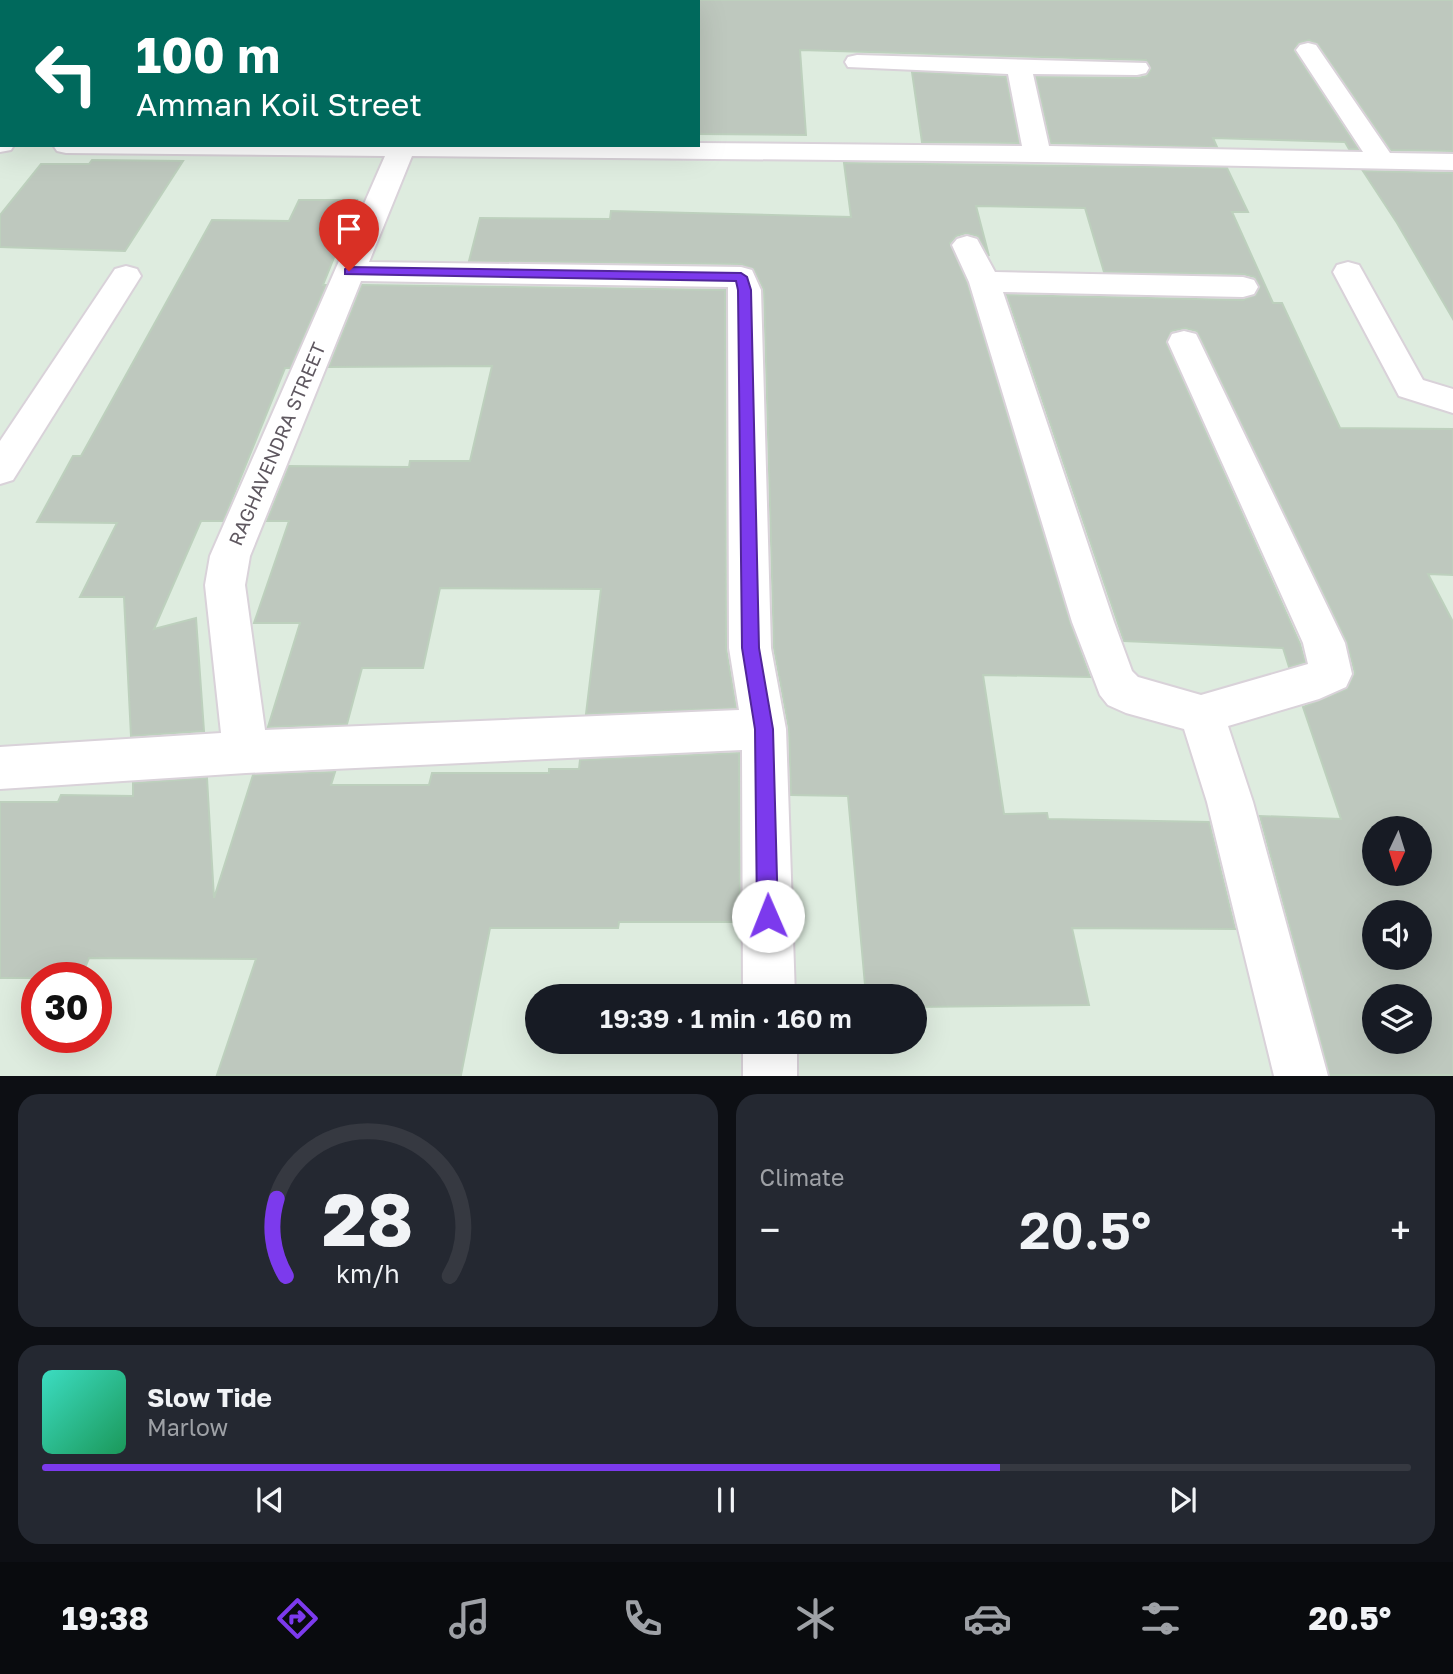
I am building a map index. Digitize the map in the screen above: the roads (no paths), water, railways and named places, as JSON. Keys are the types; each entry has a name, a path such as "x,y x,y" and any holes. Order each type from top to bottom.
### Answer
{"street":[{"path":"1308,50 1382,161"},
{"path":"857,62 1137,68"},
{"path":"1019,66 1037,153"},
{"path":"200,147 1037,153 1453,162"},
{"name":"RAGHAVENDRA STREET","path":"246,752 225,585 230,556 401,150"},
{"path":"967,245 984,282 1096,632 1115,682 1123,691 1182,707 1199,715 1206,727 1230,802 1301,1076"},
{"path":"349,271 741,277 745,290 750,648 764,729 769,984"},
{"path":"1348,272 1411,388 1453,401"},
{"path":"0,470 126,276"},
{"path":"984,282 1243,287"},
{"path":"1184,342 1324,643 1331,674 1319,680 1199,715"},
{"path":"0,768 246,752 764,729"},
{"path":"770,1054 770,1076"}]}
